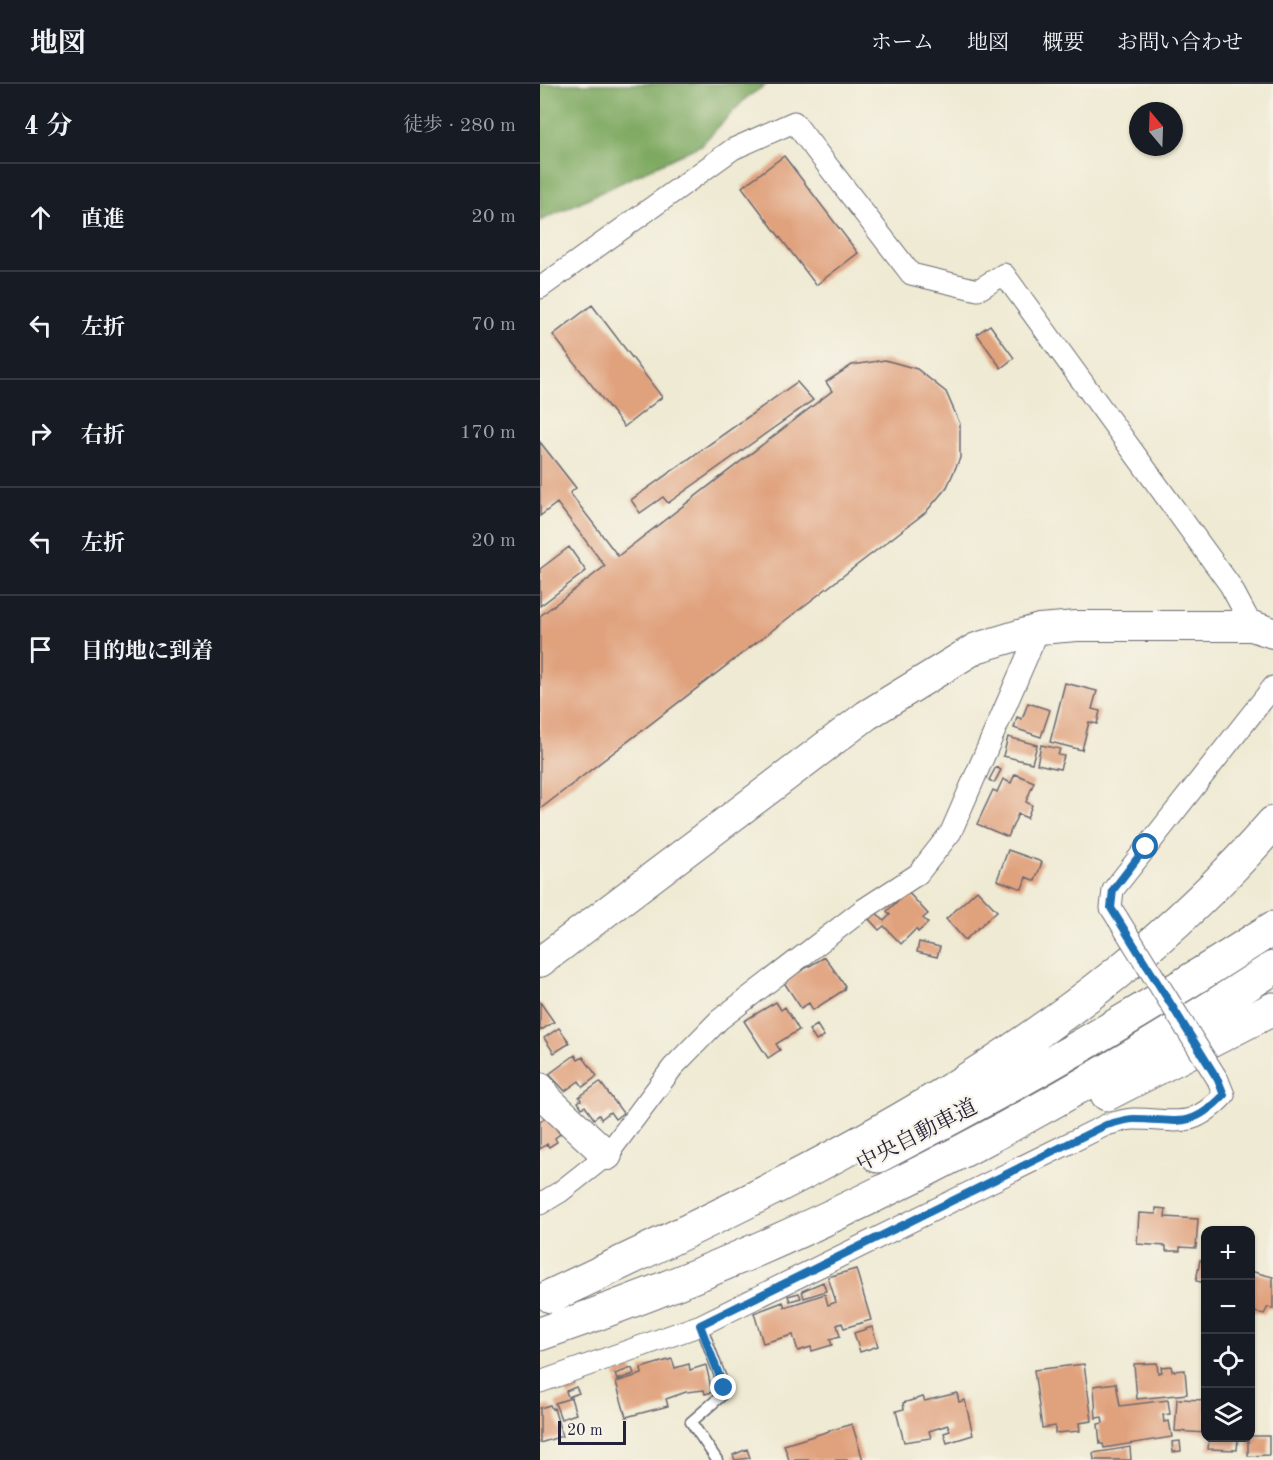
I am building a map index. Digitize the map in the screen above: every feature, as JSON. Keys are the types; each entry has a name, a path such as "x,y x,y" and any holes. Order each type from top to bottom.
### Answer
{"highway":[{"path":"545,1298 756,1198 864,1141 1025,1044 1091,996 1151,947 1207,894 1273,823"},
{"name":"中央自動車道","path":"545,1298 663,1253 878,1156 1074,1053 1180,989 1273,928"},
{"name":"中央自動車道","path":"540,1334 675,1283 787,1235 983,1140 1197,1017 1273,968"},
{"path":"540,1339 678,1294 792,1250 992,1155 1273,1009"}],"street":[{"path":"540,288 732,149 794,122 911,274 978,290 1004,274 1263,629"},
{"path":"540,962 867,715 976,648 1038,629 1077,626 1263,629"},
{"path":"540,1204 560,1192 607,1155 673,1067 719,1020 861,911 918,874 951,832 1038,629"},
{"path":"540,1382 700,1325 1106,1125 1132,1118 1166,1122 1188,1121 1210,1110 1224,1095 1218,1080 1111,908 1113,890 1273,687"},
{"path":"540,1088 550,1102 607,1155"}],"lane":[{"path":"700,1325 724,1388 720,1397 691,1422 717,1460"}],"green space":[{"path":"540,84 767,84 746,98 701,145 540,221"}],"building":[{"path":"784,156 858,253 816,285 742,187"},
{"path":"592,305 662,397 624,427 553,335"},
{"path":"990,325 1014,358 1001,368 977,334"},
{"path":"885,360 917,369 946,392 960,424 960,458 947,487 926,512 540,809 540,616 605,566 557,503 540,516 540,442 576,488 570,493 618,556 832,391 826,382 852,365"},
{"path":"797,382 813,400 668,503 663,497 640,513 631,500"},
{"path":"569,547 586,571 540,606 540,569"},
{"path":"1065,683 1097,691 1092,709 1100,711 1097,724 1089,722 1082,750 1050,742"},
{"path":"1028,703 1050,710 1041,737 1014,728 1017,717 1022,719"},
{"path":"1008,737 1037,745 1032,763 1003,756"},
{"path":"1041,745 1060,749 1058,755 1064,756 1060,769 1037,764"},
{"path":"996,767 1001,770 994,783 989,780"},
{"path":"1015,774 1034,782 1026,802 1032,805 1027,818 1018,814 1008,837 977,824 993,790 997,792 1003,779 1011,783"},
{"path":"1008,850 1042,862 1035,881 1026,877 1022,889 997,880"},
{"path":"977,890 997,911 965,940 946,919"},
{"path":"908,892 928,914 923,918 928,923 918,932 916,929 901,944 884,926 879,930 868,918 875,911 884,921 890,915 887,911"},
{"path":"919,942 940,947 937,957 917,952"},
{"path":"825,957 845,986 844,990 813,1010 809,1003 801,1008 783,981"},
{"path":"540,1002 554,1022 540,1031"},
{"path":"776,1002 781,1010 785,1007 799,1030 776,1044 780,1050 768,1058 744,1021"},
{"path":"817,1025 824,1036 816,1041 809,1030"},
{"path":"559,1028 570,1043 554,1053 544,1038"},
{"path":"575,1055 578,1060 583,1057 597,1076 583,1087 579,1081 565,1091 549,1074"},
{"path":"600,1082 623,1113 615,1119 610,1112 601,1119 599,1115 594,1119 585,1106 582,1108 578,1102 581,1100 579,1097"},
{"path":"547,1116 560,1134 555,1138 557,1142 549,1147 547,1144 540,1149 540,1122"},
{"path":"1156,1208 1166,1209 1165,1217 1198,1219 1196,1248 1180,1247 1180,1251 1166,1251 1166,1246 1137,1244 1139,1213 1156,1214"},
{"path":"1200,1260 1201,1260 1201,1282 1196,1281"},
{"path":"856,1269 871,1320 844,1328 842,1323 837,1325 840,1336 830,1339 832,1345 812,1351 811,1347 798,1351 793,1335 763,1343 754,1313 783,1302 785,1307 825,1294 828,1305 836,1302 828,1277"},
{"path":"1255,1272 1273,1277 1273,1309 1268,1307 1264,1314 1255,1312"},
{"path":"823,1282 826,1291 804,1298 802,1291"},
{"path":"799,1293 801,1298 790,1301 788,1296"},
{"path":"872,1327 878,1346 860,1352 854,1333"},
{"path":"672,1359 675,1368 689,1364 690,1370 706,1365 712,1392 705,1394 704,1390 686,1392 666,1399 668,1406 626,1417 616,1382 642,1374 641,1368"},
{"path":"1157,1363 1158,1373 1162,1372 1161,1367 1171,1366 1172,1371 1185,1370 1187,1394 1137,1399 1134,1364"},
{"path":"1084,1364 1092,1421 1079,1423 1080,1431 1055,1433 1055,1426 1042,1428 1034,1370"},
{"path":"632,1368 634,1374 617,1380 615,1374"},
{"path":"1116,1383 1120,1406 1168,1400 1170,1414 1163,1415 1164,1422 1169,1421 1172,1437 1104,1448 1103,1444 1100,1444 1098,1424 1103,1423 1102,1417 1096,1418 1094,1386"},
{"path":"576,1387 579,1393 568,1397 566,1391"},
{"path":"957,1393 959,1402 965,1400 973,1435 947,1443 944,1433 950,1431 948,1425 929,1431 931,1438 904,1442 896,1411 904,1409 903,1403 923,1397 925,1401"},
{"path":"571,1398 576,1414 561,1419 555,1403"},
{"path":"1177,1399 1201,1400 1201,1433 1175,1431"},
{"path":"550,1405 552,1409 554,1408 562,1436 540,1443 540,1408"},
{"path":"852,1424 863,1460 789,1460 784,1445"},
{"path":"1255,1436 1269,1436 1269,1455 1248,1456 1248,1442 1255,1442"},
{"path":"1180,1441 1181,1451 1173,1452 1172,1442"},
{"path":"1209,1442 1238,1442 1237,1450 1208,1449"},
{"path":"1130,1447 1131,1460 1094,1460 1093,1453"},
{"path":"747,1449 750,1458 735,1460 733,1455"}],"route":[{"path":"724,1388 700,1325 1106,1125 1132,1118 1166,1122 1188,1121 1210,1110 1224,1095 1218,1080 1111,908 1113,890 1146,847"}]}
